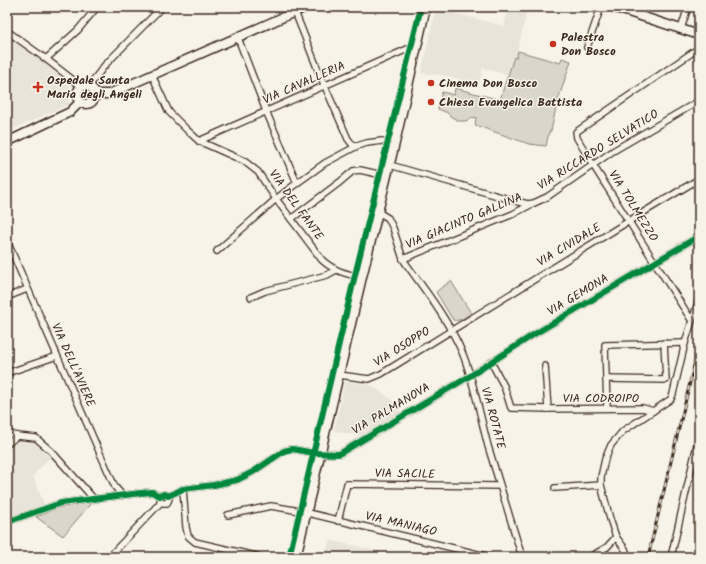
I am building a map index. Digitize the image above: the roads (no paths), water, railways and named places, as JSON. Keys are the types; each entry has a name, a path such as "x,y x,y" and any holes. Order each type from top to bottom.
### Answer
{"main road":[{"path":"95,94 109,94 306,7"},
{"path":"296,557 362,276 390,165 426,7"},
{"path":"613,7 699,35"},
{"path":"86,87 94,90 95,94 94,100 89,104 80,102 77,97 79,89 86,87"},
{"path":"7,142 70,112 80,102"}],"street":[{"path":"46,59 78,30 97,7"},
{"path":"7,31 86,87 92,82 105,65 162,7"},
{"path":"587,48 602,7"},
{"path":"681,29 688,7"},
{"path":"294,12 348,139 352,144 357,146"},
{"path":"238,38 239,44 266,111 297,183"},
{"name":"VIA CAVALLERIA","path":"199,141 316,88 325,86 412,47 418,46"},
{"name":"VIA TOLMEZZO","path":"692,321 593,165 577,138 576,132 699,48"},
{"name":"VIA DEL FANTE","path":"152,75 169,112 199,141 244,161 254,168 322,260 336,270 362,276"},
{"name":"VIA RICCARDO SELVATICO","path":"390,165 519,202 528,204 534,203 547,197 625,143 699,101"},
{"path":"217,251 276,199 326,164 357,146 382,140 395,143"},
{"path":"291,219 353,171 360,170 387,176"},
{"name":"VIA CIVIDALE","path":"451,330 699,180"},
{"name":"VIA GIACINTO GALLINA","path":"403,259 513,214 534,203"},
{"name":"VIA ROTATE","path":"378,212 388,218 393,228 403,259 432,298 451,330 462,353 470,376 488,446 522,557"},
{"name":"VIA GEMONA","path":"470,376 533,335 699,236"},
{"name":"VIA DELL'AVIERE","path":"7,242 115,487 122,495"},
{"path":"251,297 265,291 327,275 336,270"},
{"path":"7,298 27,289"},
{"path":"628,557 625,549 616,537 601,485 601,477 605,459 611,445 623,431 671,399 685,343 699,300"},
{"name":"VIA OSOPPO","path":"339,375 369,379 380,374 451,330"},
{"path":"606,379 666,380 664,343"},
{"path":"607,408 605,345 685,343"},
{"path":"7,373 57,356"},
{"name":"VIA CODROIPO","path":"491,362 504,386 511,408 643,408 653,411"},
{"name":"VIA CODROIPO","path":"545,366 548,409"},
{"name":"VIA PALMANOVA","path":"168,496 183,489 237,480 253,472 284,451 292,449 321,454 339,454 380,428 470,376"},
{"path":"7,431 17,436 36,438 51,451 94,499"},
{"path":"7,444 17,436"},
{"path":"671,557 699,436"},
{"name":"VIA SACILE","path":"338,520 347,484 500,486"},
{"path":"556,488 601,485"},
{"path":"183,489 188,536 196,542 260,557"},
{"path":"7,522 61,503 122,495 152,492 160,496 164,494 168,496 168,502 164,504 161,502"},
{"path":"160,496 159,498 161,502"},
{"path":"109,557 161,502"},
{"name":"VIA MANIAGO","path":"228,515 271,506 338,520 490,557"},
{"path":"590,557 607,547 616,537"}],"railway":[{"path":"648,557 699,345"}],"place":[{"name":"Palestra Don Bosco","path":"553,44"},
{"name":"Cinema Don Bosco","path":"431,83"},
{"name":"Ospedale Santa Maria degli Angeli","path":"38,87"},
{"name":"Chiesa Evangelica Battista","path":"431,102"}]}
